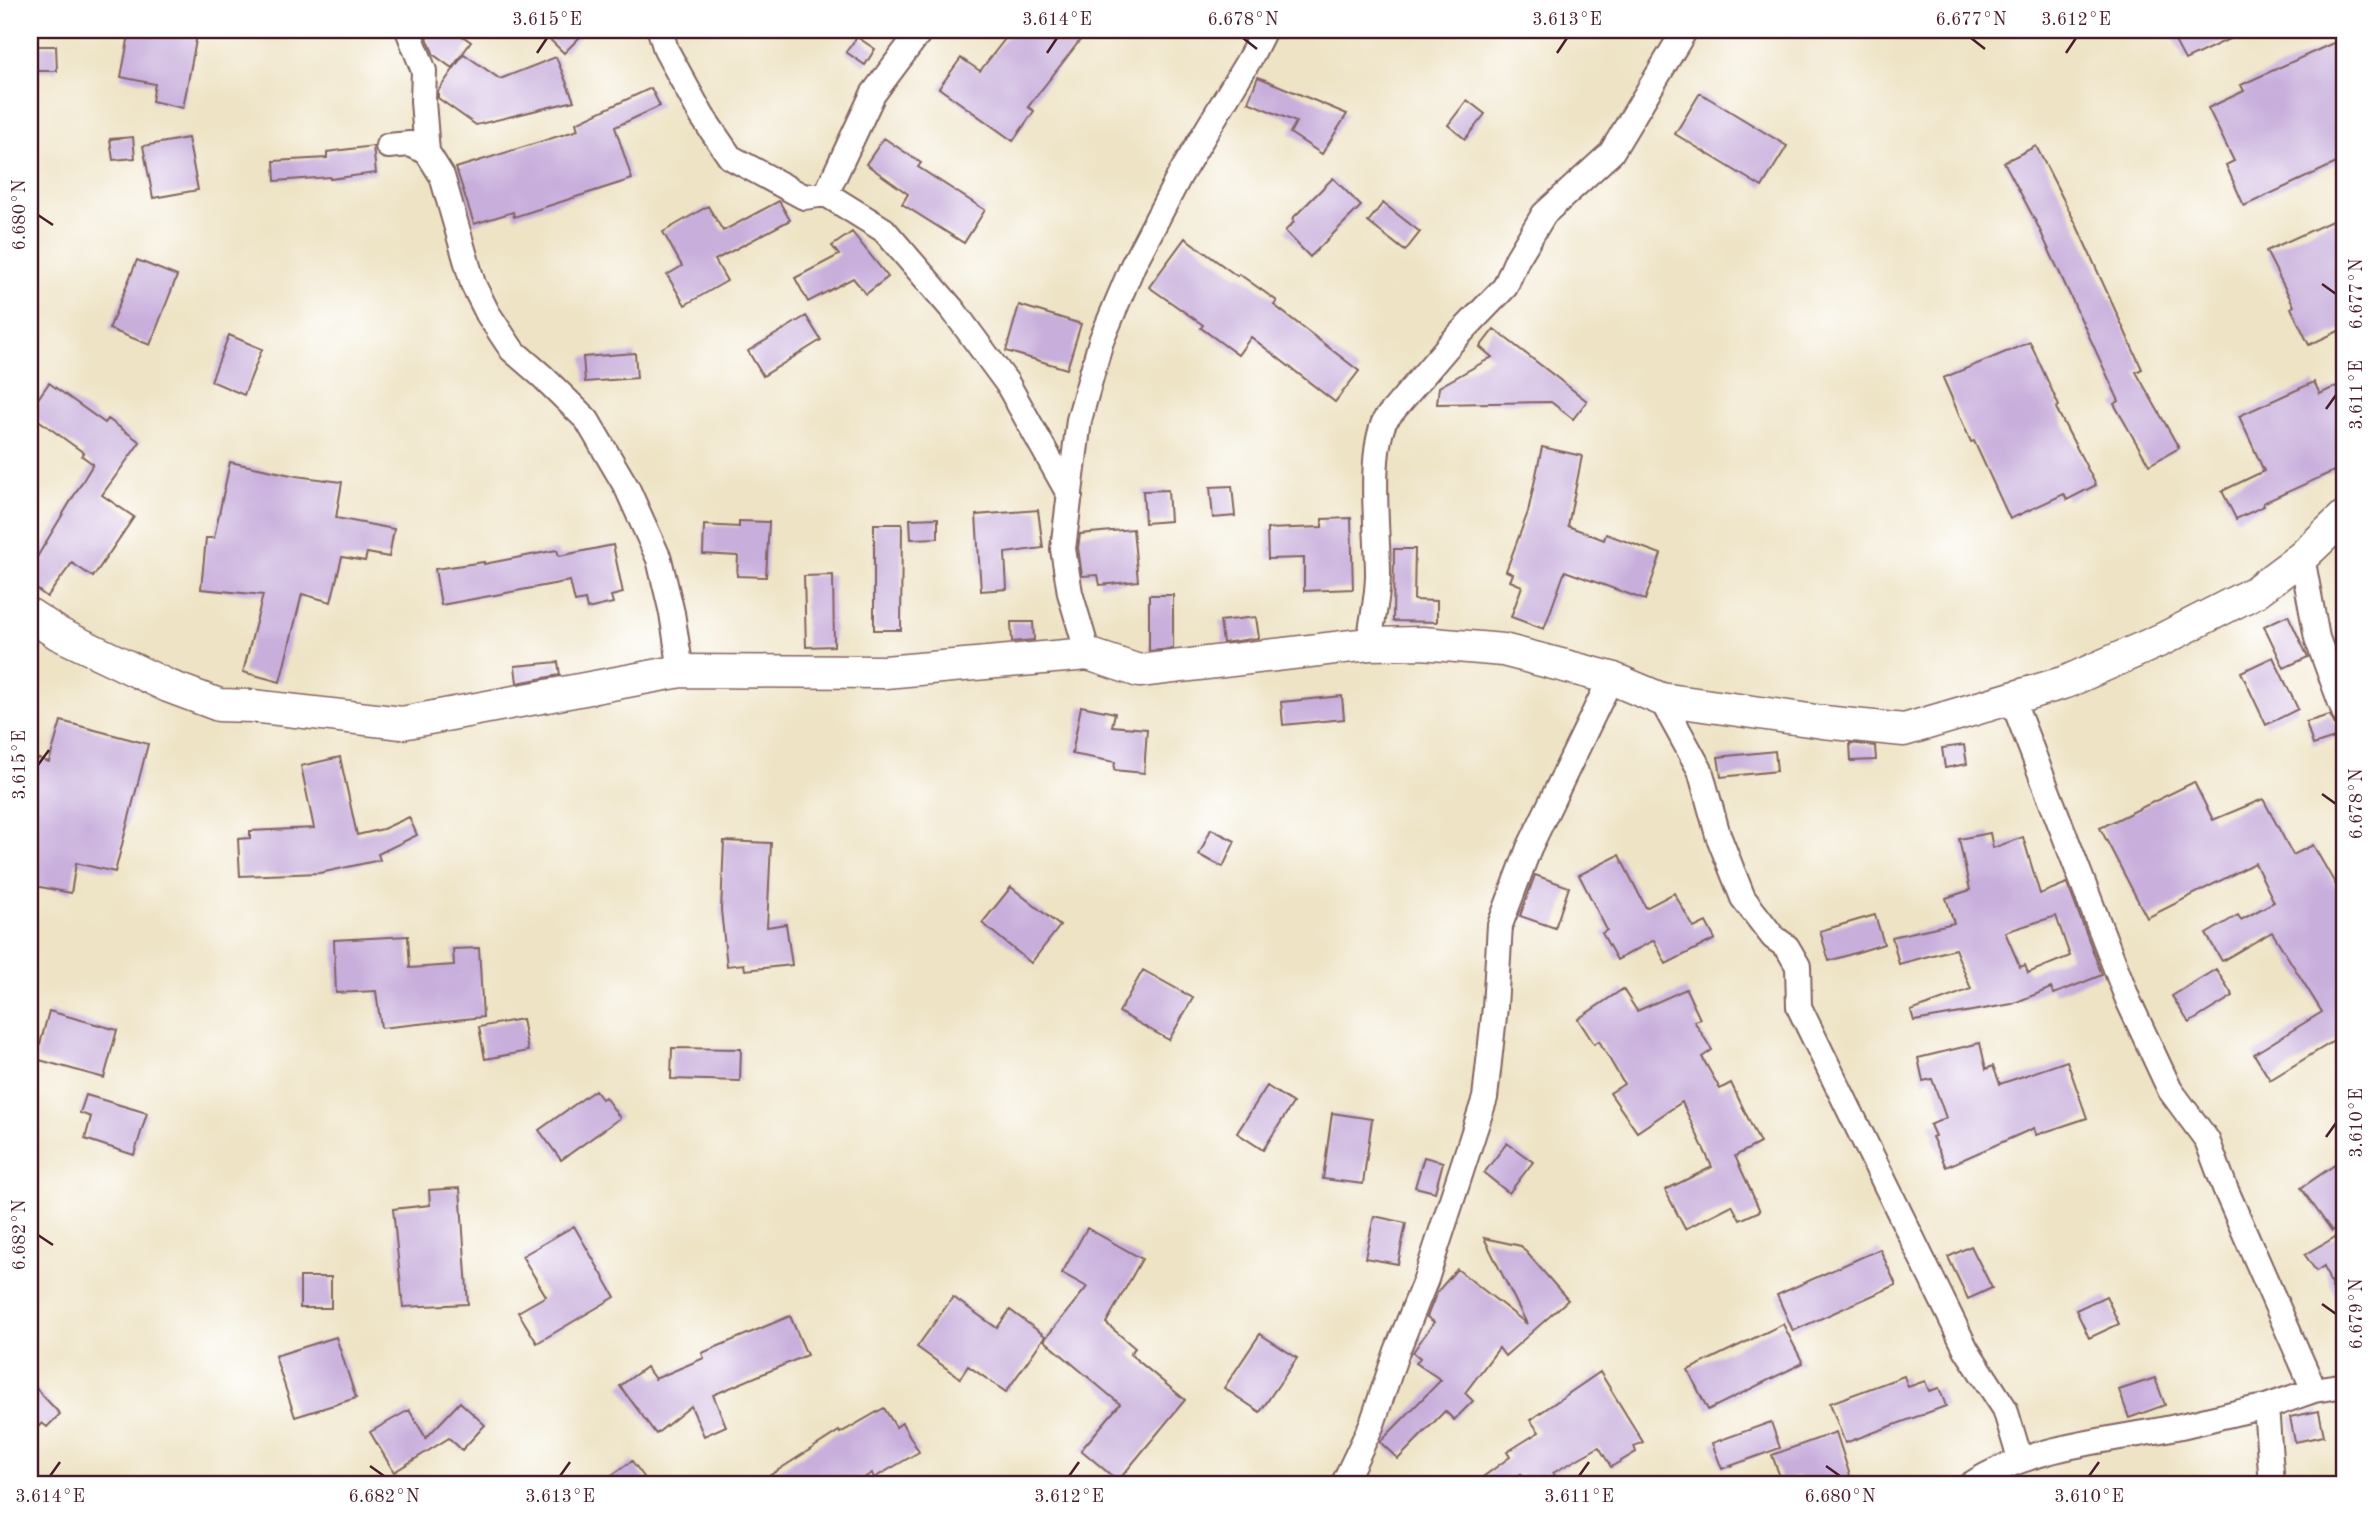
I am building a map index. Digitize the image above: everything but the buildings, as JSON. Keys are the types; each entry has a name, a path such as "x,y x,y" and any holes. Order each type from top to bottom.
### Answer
{"street":[{"path":"408,30 424,71 423,101 428,152 442,176 473,284 488,314 512,350 587,421 626,488 659,559 672,613 681,671"},
{"path":"660,30 666,50 702,116 730,158 804,197 826,194 884,230 953,310 1007,383 1069,496"},
{"path":"826,194 873,94 921,30"},
{"path":"1088,654 1070,593 1063,549 1079,420 1101,341 1133,265 1174,186 1264,30"},
{"path":"1369,644 1378,578 1375,486 1379,432 1385,420 1450,344 1505,287 1544,214 1611,153 1685,30"},
{"path":"388,146 410,144 428,152"},
{"path":"30,615 59,635 168,686 219,705 252,706 402,723 681,671 885,672 1088,654 1139,671 1369,644 1422,643 1503,650 1611,678 1661,699 1823,722 1904,730 2066,682 2163,639 2255,592 2302,557 2345,516"},
{"path":"2302,557 2317,638 2345,714"},
{"path":"1343,1485 1372,1424 1426,1279 1485,1098 1495,1007 1500,925 1529,848 1611,678"},
{"path":"1661,699 1700,770 1718,835 1744,898 1773,937 1787,947 1798,966 1798,1007 1966,1349 2005,1409 2020,1459"},
{"path":"2012,699 2128,1000 2170,1090 2207,1140 2225,1188 2314,1390"},
{"path":"1970,1485 2020,1459 2123,1435 2166,1430 2266,1407 2314,1390 2345,1385"},
{"path":"2266,1407 2272,1485"}]}
